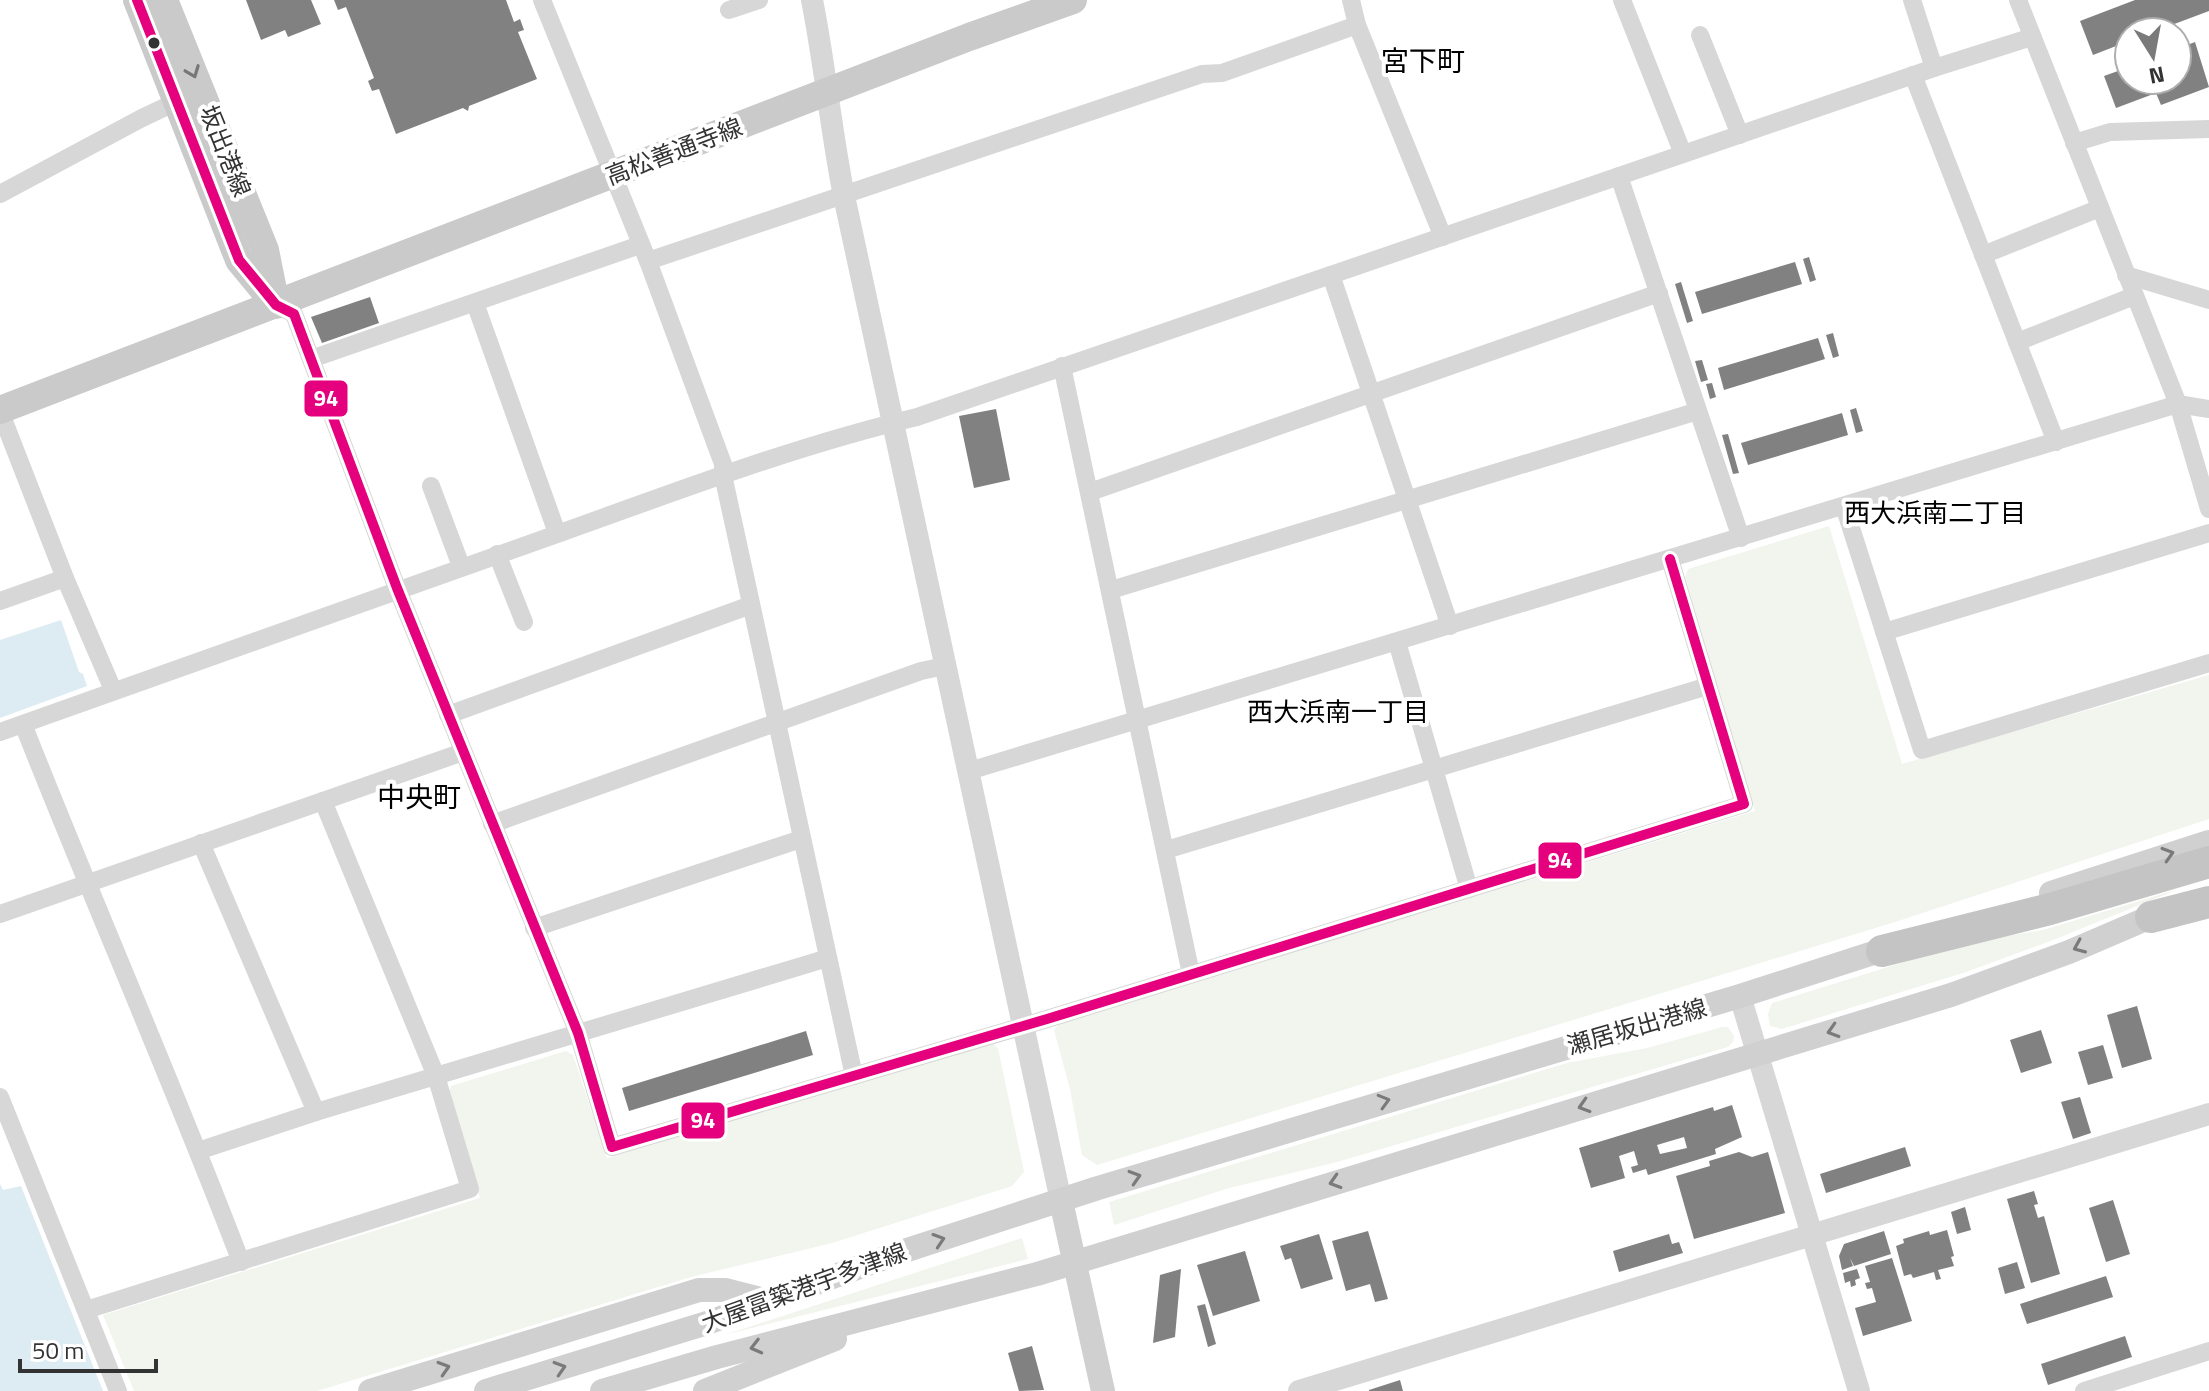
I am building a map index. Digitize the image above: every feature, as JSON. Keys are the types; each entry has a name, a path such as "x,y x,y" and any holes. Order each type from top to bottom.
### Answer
{"highway":[{"path":"1882,951 2050,909 2209,862"},
{"path":"2151,917 2209,902"}],"main road":[{"name":"坂出港線","path":"137,0 239,260 276,305"},
{"name":"坂出港線","path":"164,0 265,250 276,305"},
{"name":"高松善通寺線","path":"276,305 1073,0"},
{"path":"0,411 276,305"},
{"name":"瀬居坂出港線","path":"1061,1201 1251,1141 1740,996 2209,842"},
{"path":"1882,951 2053,917 2172,882 2209,876"},
{"path":"1075,1262 1951,995 2069,952 2209,893"},
{"path":"2151,917 2209,909"},
{"path":"1061,1201 1103,1391"},
{"name":"大屋冨築港宇多津線","path":"486,1391 707,1323 898,1253 1061,1201"},
{"name":"大屋冨築港宇多津線","path":"602,1391 717,1357 915,1307 1075,1262"},
{"path":"370,1391 699,1290 725,1290 769,1301"},
{"path":"705,1391 915,1307"}],"street":[{"path":"542,0 614,175 723,464 854,1076"},
{"path":"729,10 759,0"},
{"path":"812,0 844,196 1061,1201"},
{"path":"1351,0 1357,25 1443,237"},
{"path":"1622,0 1683,154"},
{"path":"1912,0 1934,68"},
{"path":"2018,0 2178,404 2209,509"},
{"path":"311,359 475,303 844,196 1202,74 1222,73 1357,25"},
{"path":"1700,35 1740,135"},
{"path":"0,732 397,588 723,475 917,417 1913,75 2032,37"},
{"path":"1913,75 2056,442"},
{"path":"0,194 178,101"},
{"path":"2074,143 2110,132 2209,129"},
{"path":"1619,176 1741,538"},
{"path":"1983,255 2100,208"},
{"path":"1331,275 1450,626"},
{"path":"2126,275 2209,300"},
{"path":"1090,492 1659,293"},
{"path":"2017,342 2134,296"},
{"path":"475,303 557,533"},
{"path":"276,305 294,314 397,588 578,1033 612,1147 1024,1026 1744,804 1670,559"},
{"path":"1062,366 1191,974"},
{"path":"969,771 2178,404 2209,409"},
{"path":"0,411 65,578 113,690"},
{"path":"1111,590 1698,411"},
{"path":"431,486 461,566"},
{"path":"1844,506 1922,750 2209,663"},
{"path":"1884,632 2209,533"},
{"path":"497,554 524,622"},
{"path":"0,601 65,578"},
{"path":"448,715 751,605"},
{"path":"1397,642 1469,889"},
{"path":"492,824 776,721 921,671 945,666"},
{"path":"1166,850 1708,686"},
{"path":"23,724 241,1262"},
{"path":"0,914 463,752"},
{"path":"86,1310 470,1189 436,1076 323,801"},
{"path":"534,928 801,839"},
{"path":"201,843 316,1112"},
{"path":"198,1151 316,1112 828,958"},
{"path":"1740,996 1859,1391"},
{"path":"0,1097 118,1391"},
{"path":"1299,1391 1337,1385 2209,1114"},
{"path":"2084,1391 2209,1351"}],"shaded area":[{"path":"1829,526 1902,764 2209,675 2209,819 1895,922 1097,1165 1082,1155 1070,1089 1054,1030 1059,1024 1755,811 1685,577 1688,569"},
{"path":"61,620 87,686 0,718 0,640"},
{"path":"2179,889 1966,972 1782,1029 1770,1026 1768,1014 1772,1003 1965,943 2043,930"},
{"path":"1728,1027 1734,1036 1728,1047 1337,1162 1229,1188 1114,1225 1109,1202 1567,1063 1647,1048"},
{"path":"991,1043 998,1048 1024,1172 1012,1186 832,1243 691,1277 317,1391 134,1391 103,1315 480,1198 449,1093 451,1086 566,1051 573,1055 607,1158"},
{"path":"0,1184 3,1190 21,1186 103,1391 0,1391"},
{"path":"1022,1238 1028,1259 724,1335"}],"building":[{"path":"246,0 311,0 321,24 288,37 285,30 261,40"},
{"path":"334,0 506,0 514,22 520,19 524,30 518,32 537,79 469,106 468,111 463,108 396,134 379,89 372,91 368,81 374,78 346,7 338,10"},
{"path":"2135,0 2209,0 2209,11 2193,17 2113,16 2113,47 2093,55 2080,21"},
{"path":"2193,43 2209,87 2193,93"},
{"path":"2113,73 2113,96 2148,96 2116,108 2104,76"},
{"path":"2157,96 2185,96 2161,105"},
{"path":"1809,257 1816,280 1810,282 1803,259"},
{"path":"1795,262 1802,284 1702,314 1695,292"},
{"path":"1681,282 1693,321 1687,323 1675,284"},
{"path":"370,297 379,323 322,343 311,317"},
{"path":"1833,333 1839,356 1833,358 1826,335"},
{"path":"1818,338 1825,359 1724,390 1718,368"},
{"path":"1702,360 1708,380 1701,382 1695,361"},
{"path":"1712,383 1716,397 1710,399 1706,384"},
{"path":"1856,408 1863,431 1856,433 1850,410"},
{"path":"996,409 1010,480 974,488 959,416"},
{"path":"1842,413 1848,435 1748,465 1741,443"},
{"path":"1728,434 1739,473 1733,474 1722,435"},
{"path":"2137,1006 2152,1059 2122,1068 2107,1015"},
{"path":"2041,1030 2052,1063 2021,1073 2010,1040"},
{"path":"806,1031 813,1055 629,1111 622,1088"},
{"path":"2103,1045 2113,1078 2088,1085 2078,1052"},
{"path":"2080,1097 2091,1133 2073,1139 2061,1102"},
{"path":"1732,1105 1742,1137 1715,1149 1716,1154 1648,1175 1646,1169 1633,1173 1631,1167 1638,1165 1634,1151 1619,1156 1625,1178 1591,1188 1579,1148 1713,1107 1714,1111","holes":["1684,1137 1687,1148 1660,1154 1657,1145"]},
{"path":"1905,1147 1911,1166 1826,1193 1820,1174"},
{"path":"1739,1152 1752,1157 1768,1152 1785,1213 1694,1239 1676,1176 1710,1166 1709,1161"},
{"path":"2034,1191 2038,1218 2044,1216 2060,1274 2031,1283 2007,1199"},
{"path":"2113,1200 2130,1254 2106,1262 2089,1208"},
{"path":"1965,1207 1971,1230 1957,1234 1951,1212"},
{"path":"1947,1230 1954,1266 1938,1270 1941,1279 1936,1280 1934,1272 1913,1278 1911,1274 1904,1276 1896,1246 1904,1243 1903,1239 1929,1231 1930,1235"},
{"path":"1368,1231 1388,1299 1375,1302 1370,1284 1346,1291 1332,1241"},
{"path":"1884,1231 1891,1254 1854,1266 1850,1258 1853,1266 1842,1270 1839,1256 1844,1244"},
{"path":"1319,1234 1333,1279 1301,1289 1291,1258 1285,1260 1280,1246"},
{"path":"1669,1234 1672,1244 1679,1242 1683,1253 1619,1272 1613,1251"},
{"path":"1245,1251 1260,1301 1213,1316 1197,1265"},
{"path":"1892,1258 1912,1321 1863,1336 1855,1308 1876,1302 1872,1288 1867,1289 1865,1283 1870,1282 1865,1266"},
{"path":"2017,1262 2025,1288 2005,1294 1998,1268"},
{"path":"1181,1269 1175,1337 1153,1343 1160,1275"},
{"path":"1857,1269 1860,1278 1851,1287 1850,1281 1845,1283 1843,1273"},
{"path":"2106,1276 2113,1297 2027,1324 2020,1304"},
{"path":"1205,1304 1216,1344 1208,1347 1197,1306"},
{"path":"2125,1336 2132,1357 2048,1385 2041,1364"},
{"path":"1032,1346 1044,1390 1019,1391 1008,1353"},
{"path":"1400,1380 1403,1391 1369,1391 1369,1390"}],"transit line":[{"name":"94","path":"137,0 239,260 276,305 294,314 397,588 578,1033 612,1147 1047,1019 1744,804 1670,559"}],"district":[{"name":"宮下町","path":"1423,61"},
{"name":"西大浜南二丁目","path":"1935,513"},
{"name":"西大浜南一丁目","path":"1338,712"},
{"name":"中央町","path":"419,797"}]}
